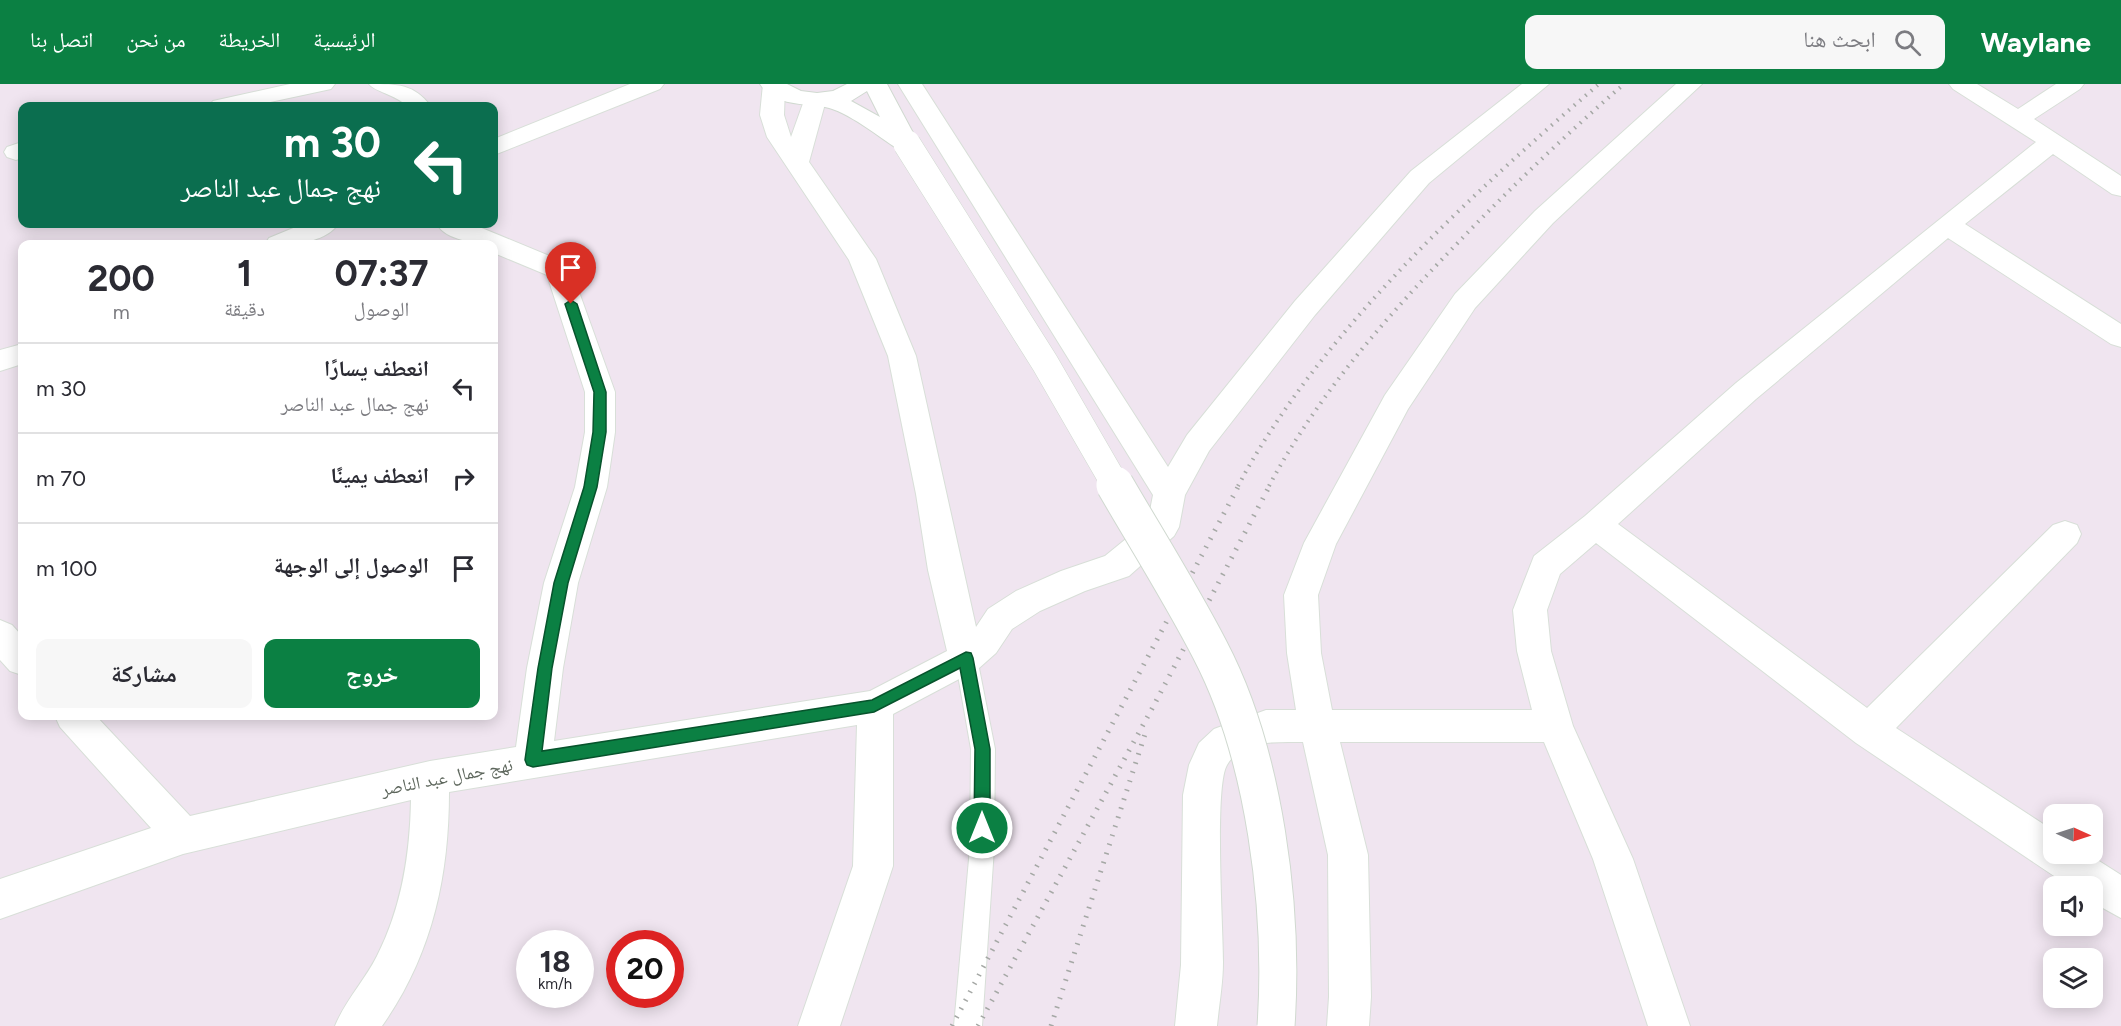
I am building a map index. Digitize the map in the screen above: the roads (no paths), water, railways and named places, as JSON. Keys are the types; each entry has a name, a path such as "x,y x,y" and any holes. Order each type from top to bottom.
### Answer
{"street":[{"path":"240,102 323,84"},
{"path":"381,84 393,86 412,96 416,102"},
{"path":"498,146 585,109 652,84"},
{"path":"820,100 844,95 862,84"},
{"path":"875,84 907,144 1045,363 1211,651 1233,701 1252,758 1264,818 1275,908 1279,999 1276,1026"},
{"path":"910,84 1169,494"},
{"name":"نهج جمال عبد الناصر","path":"0,899 183,836 430,778 874,706 966,658 984,643 1000,619 1028,601 1073,581 1117,566 1162,527 1169,494 1198,443 1305,308 1420,177 1538,84"},
{"path":"1348,1026 1350,997 1348,855 1317,725 1304,653 1301,595 1320,543 1396,403 1465,301 1544,217 1690,84"},
{"path":"1961,84 2121,188"},
{"path":"2018,119 2072,84"},
{"path":"772,85 783,93 797,98 820,100 851,109 907,144"},
{"path":"772,85 774,125 779,137 862,259 902,356 932,494 945,570 966,658"},
{"path":"796,162 820,100"},
{"path":"1669,1026 1613,859 1555,726 1534,651 1530,610 1546,566 1596,525 1746,391 1947,225 2052,142"},
{"path":"1947,225 2121,337"},
{"path":"287,240 316,228"},
{"path":"459,228 488,240"},
{"path":"498,244 559,270 600,392 600,432 591,487 561,583 545,668 533,760"},
{"path":"0,361 18,355"},
{"path":"1596,525 1869,731 2043,846"},
{"path":"1869,731 2065,534"},
{"path":"0,635 18,655"},
{"path":"819,1026 873,866 874,706"},
{"path":"77,720 183,836"},
{"path":"1196,1026 1202,965 1204,772 1214,751 1233,736 1266,726 1555,726"},
{"path":"356,1026 394,967 415,914 427,864 430,778"},
{"path":"2070,864 2121,898"}],"lane":[{"path":"966,658 982,749 982,848 968,1026"}],"railway":[{"path":"1238,486 1271,430 1310,375 1400,270 1499,173 1599,84"},
{"path":"1269,486 1307,422 1351,363 1399,306 1513,187 1624,84"},
{"path":"952,1026 1239,485"},
{"path":"978,1026 1154,705 1270,485"},
{"path":"1051,1026 1145,734"}]}
